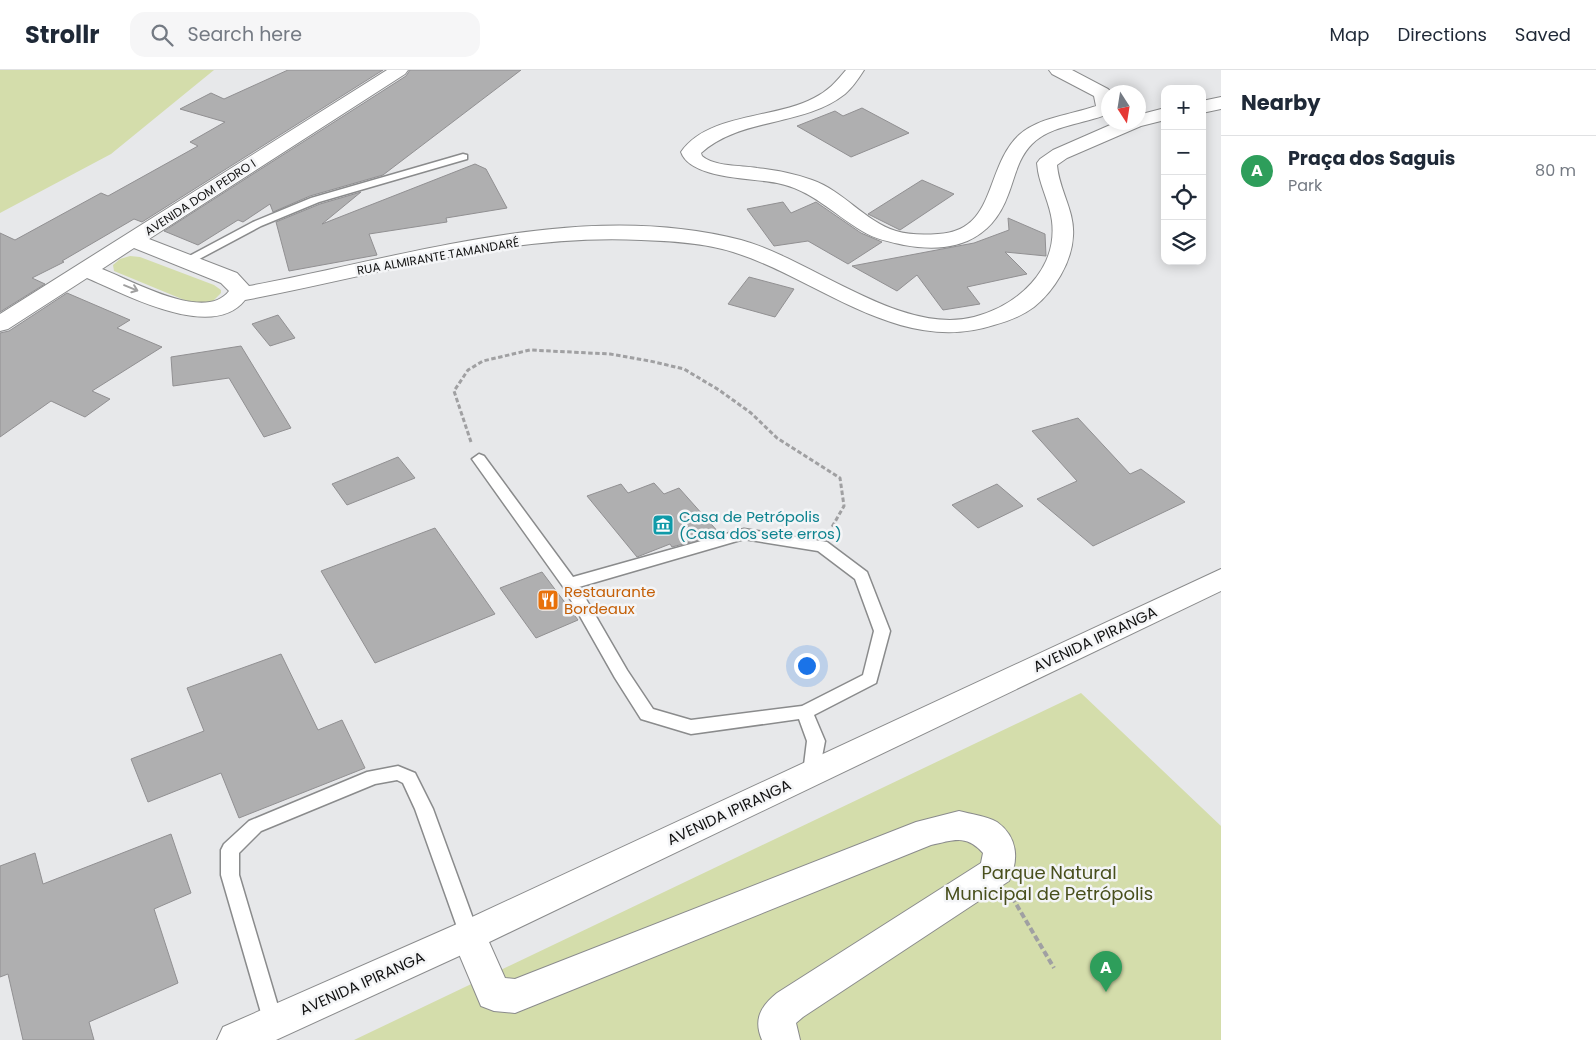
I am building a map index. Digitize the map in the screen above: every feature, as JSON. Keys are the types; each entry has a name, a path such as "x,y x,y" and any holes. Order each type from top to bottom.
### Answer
{"street":[{"name":"AVENIDA DOM PEDRO I","path":"0,324 399,70"},
{"path":"855,70 851,77 818,103 789,115 721,133 695,147 691,152 692,158 698,163 710,166 806,184 842,205 863,222 887,235 917,242 949,240 964,236 979,227 994,207 1012,159 1027,138 1053,124 1101,122"},
{"path":"1058,70 1101,93"},
{"path":"1206,106 1221,103"},
{"name":"RUA ALMIRANTE TAMANDARÉ","path":"1146,117 1161,115"},
{"name":"RUA ALMIRANTE TAMANDARÉ","path":"238,294 486,245 564,236 626,233 673,235 733,245 783,263 881,312 929,327 959,328 1009,314 1041,289 1059,260 1063,224 1047,176 1047,164 1060,154 1102,130"},
{"path":"86,270 179,308 193,311 223,306 240,291 237,284 229,278 133,240"},
{"name":"AVENIDA IPIRANGA","path":"236,1040 469,936 1221,579"},
{"path":"469,936 494,994 515,996 928,832 959,825 985,832 1000,849 997,871 790,1005 777,1016 778,1034 781,1040"}],"lane":[{"path":"186,261 257,224 315,200 463,158"},
{"path":"480,459 570,584 621,674 647,714 691,727 805,712 870,679 882,631 862,576 822,546 744,534 570,584"},
{"path":"805,712 816,741 812,773"},
{"path":"273,1022 230,875 230,850 255,826 289,810 373,777 398,773 409,778 424,809 469,936"}],"path":[{"path":"480,459 464,425 454,390 468,370 484,361 530,350 574,351 610,354 684,369 751,413 777,438 810,461 840,478 844,506 822,546"},
{"path":"997,871 1054,968"}],"green space":[{"path":"0,70 214,70 111,154 0,213"},
{"path":"130,256 140,257 214,285 221,290 221,293 212,302 194,304 114,271 113,265 120,259"},
{"name":"Parque Natural Municipal de Petrópolis","path":"1081,693 1221,826 1221,1040 354,1040"}],"building":[{"path":"288,70 383,70 142,222 134,219 62,261 64,262 32,278 45,284 0,312 0,233 15,240 101,193 108,196 198,146 190,142 225,122 180,109 211,93 224,99"},
{"path":"410,70 521,70 383,175 310,196 273,212 270,204 243,222 238,220 198,245 164,231 406,76"},
{"path":"862,108 909,133 851,157 797,126 835,111 843,116"},
{"path":"475,164 486,169 507,208 446,218 447,222 369,234 377,255 289,271 276,222 320,204 361,192 322,224"},
{"path":"922,180 954,194 900,230 868,214"},
{"path":"783,202 791,213 816,202 861,233 882,242 848,264 808,241 774,246 747,209"},
{"path":"1008,218 1045,234 1046,256 1005,252 1027,274 967,287 980,304 943,310 917,275 897,291 852,266 974,243 1009,230"},
{"path":"749,277 794,289 775,317 728,304"},
{"path":"67,293 130,320 117,328 162,347 92,391 110,399 85,417 51,401 0,437 0,333 9,331"},
{"path":"278,315 295,338 270,346 252,324"},
{"path":"241,346 291,428 264,437 229,378 173,386 171,357"},
{"path":"1078,418 1130,474 1141,469 1185,502 1093,546 1037,499 1077,481 1032,431"},
{"path":"398,457 415,478 347,505 332,484"},
{"path":"654,483 664,494 679,488 720,534 672,547 670,544 637,557 587,496 621,484 628,493"},
{"path":"997,484 1023,506 978,528 952,505"},
{"path":"435,528 495,614 375,663 321,571"},
{"path":"542,572 578,620 536,638 500,588"},
{"path":"281,654 318,730 342,720 365,768 239,818 221,773 148,802 131,759 204,731 187,688"},
{"path":"171,834 191,893 154,909 178,983 89,1022 94,1040 23,1040 8,974 0,977 0,866 35,853 43,884"}],"place":[{"name":"Casa de Petrópolis (Casa dos sete erros)","path":"663,525"},
{"name":"Restaurante Bordeaux","path":"548,600"},
{"name":"Praça dos Saguis","path":"1106,992"}]}
